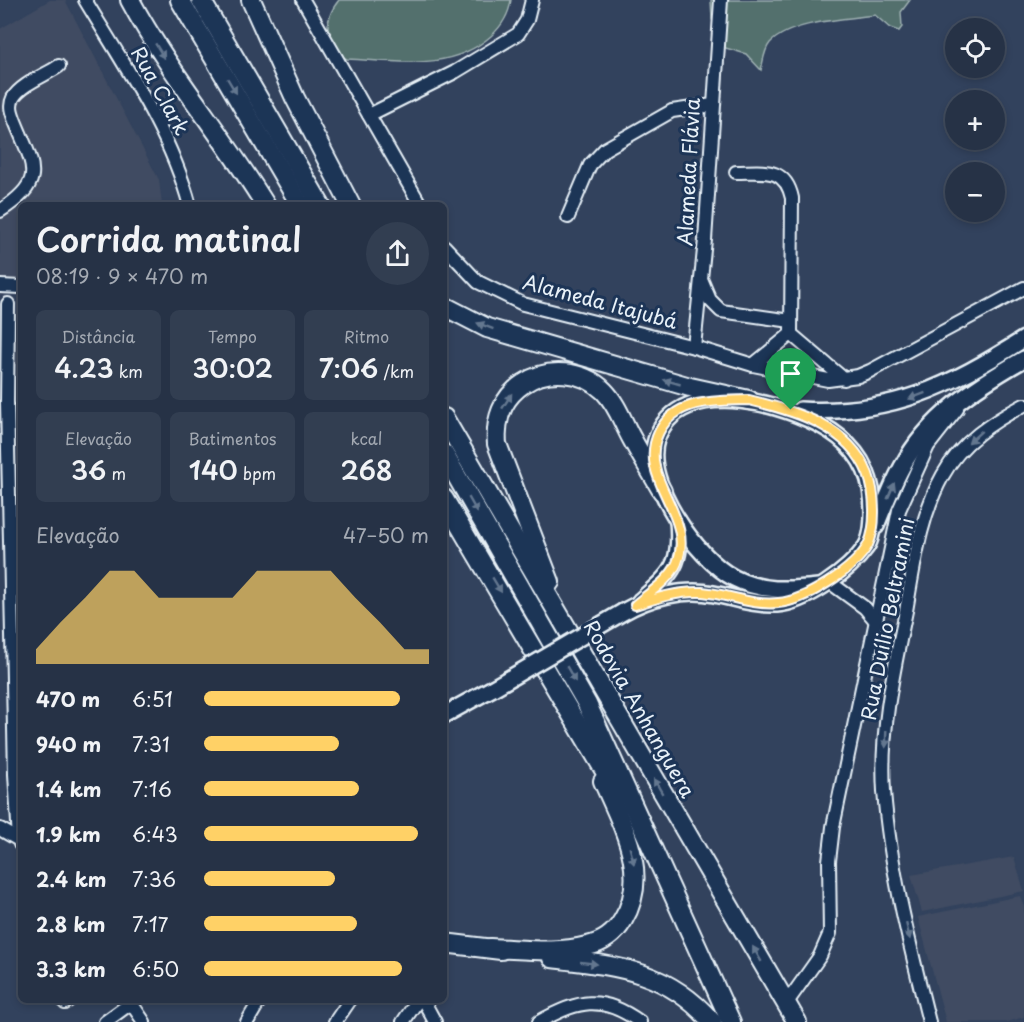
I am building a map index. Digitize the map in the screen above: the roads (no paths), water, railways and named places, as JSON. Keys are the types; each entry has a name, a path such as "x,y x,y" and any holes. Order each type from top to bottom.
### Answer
{"highway":[{"path":"130,0 170,67 227,145 263,202"},
{"path":"180,0 299,202"},
{"path":"201,0 319,202"},
{"path":"251,0 295,98 349,202"},
{"path":"447,308 488,328 690,387 749,400"},
{"path":"586,664 504,465 496,432 502,409 509,396 520,386 543,375 570,374 593,382 612,400 662,491"},
{"name":"Rodovia Anhanguera","path":"447,423 797,1022"},
{"path":"447,459 573,678 660,861 732,1022"},
{"path":"447,505 660,861"},
{"path":"490,948 567,950 587,946 608,938 617,929 631,905 636,884 634,859 577,724"},
{"path":"447,943 636,970 673,987 712,1022"}],"main road":[{"path":"791,410 835,412 901,402 944,386 979,368 1024,339"},
{"path":"629,609 671,595 693,592 777,604 795,600 823,584 868,545 902,466 931,425 963,398 1024,359"},
{"path":"823,584 780,591 756,587 734,578 709,560 678,519 662,491 654,468 655,440 669,418 688,407 707,401 749,400 791,410 823,424 844,441 864,464 873,496 873,522 868,545"},
{"path":"447,713 629,609 668,576 676,564 680,551 678,519"}],"street":[{"name":"Rua Clark","path":"85,0 155,119 177,165 189,202"},
{"path":"303,0 419,202"},
{"path":"369,115 455,72 518,34 527,20 532,0"},
{"name":"Alameda Flávia","path":"694,347 702,279 721,0"},
{"path":"0,211 26,192 33,175 32,165 12,113 12,100 17,93 59,66"},
{"path":"568,217 590,165 605,149 672,111 713,105"},
{"path":"736,172 770,172 782,177 789,185 792,198 790,334 844,380 858,376 911,350 1024,288"},
{"name":"Alameda Itajubá","path":"447,249 478,282 523,304 753,364 828,380 844,380"},
{"path":"702,279 710,300 721,311 790,321"},
{"path":"0,286 18,287"},
{"path":"10,305 7,402 15,792 18,823"},
{"path":"753,364 790,334"},
{"path":"786,1004 820,956 830,933 829,861 833,827 895,530 907,488 928,446 956,412 963,398"},
{"name":"Rua Duílio Beltramini","path":"929,1022 892,857 884,788 886,724 894,672 917,549 943,476 975,436 1024,405"},
{"path":"823,584 865,608 876,621"},
{"path":"0,829 18,842"},
{"path":"105,1022 129,1003"},
{"path":"131,1003 144,1022"},
{"path":"247,1022 258,1003"},
{"path":"335,1022 348,1003"},
{"path":"403,1022 416,1003"},
{"path":"425,1003 435,1022"},
{"path":"539,1022 567,1006 585,1003 620,1009 640,1022"}]}
